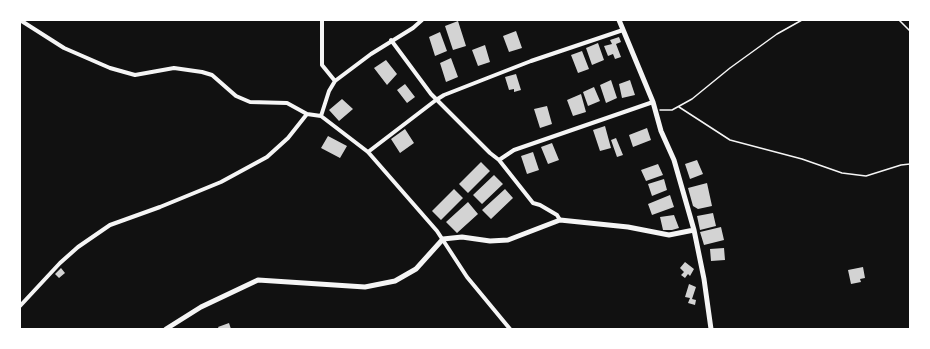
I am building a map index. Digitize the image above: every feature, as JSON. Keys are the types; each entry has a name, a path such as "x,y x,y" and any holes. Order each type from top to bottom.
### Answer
{"street":[{"path":"20,20 64,48 110,68 135,74 174,68 202,72 212,75 236,96 250,102 287,103 307,114 321,116 368,152 443,240 467,277 510,329"},
{"path":"322,20 322,65 335,82"},
{"path":"321,116 329,91 335,82 391,40 413,28 422,20"},
{"path":"619,20 674,160 694,230 712,329"},
{"path":"368,152 444,95 531,62 623,30"},
{"path":"391,40 436,100 499,160 533,203 540,205 557,215 560,220"},
{"path":"499,160 514,150 652,102"},
{"path":"20,306 60,263 78,247 110,225 160,207 221,182 267,158 288,138 307,114"},
{"path":"166,329 201,307 258,280 365,287 395,281 416,268 443,240 462,238 490,241 508,240 560,220 628,227 669,236 694,230"}],"path":[{"path":"655,110 672,110 692,99 730,68 777,34 802,20"},
{"path":"899,20 910,31"},
{"path":"679,106 730,140 802,159 842,173 866,176 901,165 910,164"}],"building":[{"path":"458,21 466,46 453,50 445,26"},
{"path":"516,31 522,48 509,52 503,36"},
{"path":"440,32 447,51 435,56 429,37"},
{"path":"619,37 621,42 616,44 621,57 615,59 613,54 608,56 604,46 612,44 610,40"},
{"path":"598,43 604,60 592,65 586,48"},
{"path":"485,45 490,62 478,66 472,50"},
{"path":"582,51 589,69 578,73 571,55"},
{"path":"451,58 458,77 446,82 440,63"},
{"path":"386,60 397,74 387,85 374,68"},
{"path":"516,74 521,90 514,92 514,89 509,90 505,77"},
{"path":"611,80 617,98 606,103 600,85"},
{"path":"630,80 635,95 622,98 619,84"},
{"path":"405,84 415,97 407,103 397,90"},
{"path":"594,87 600,101 588,106 583,92"},
{"path":"581,94 586,112 573,116 567,100"},
{"path":"342,99 353,109 339,121 329,110"},
{"path":"547,106 552,124 540,128 534,109"},
{"path":"605,126 611,148 600,151 593,130"},
{"path":"647,128 651,140 633,147 629,135"},
{"path":"405,129 414,143 400,153 391,139"},
{"path":"328,136 347,146 340,158 321,148"},
{"path":"616,138 623,155 617,157 611,140"},
{"path":"552,143 559,160 548,164 541,147"},
{"path":"533,152 539,170 527,174 521,156"},
{"path":"697,160 703,174 690,179 685,164"},
{"path":"481,162 490,171 468,193 459,184"},
{"path":"658,164 663,175 646,181 641,170"},
{"path":"494,175 503,184 482,204 473,195"},
{"path":"664,179 667,190 652,196 648,184"},
{"path":"707,183 712,206 698,209 693,206 688,188"},
{"path":"454,189 463,198 441,220 432,211"},
{"path":"505,189 513,198 491,219 482,210"},
{"path":"670,195 674,207 652,215 648,204"},
{"path":"468,202 478,214 457,233 446,222"},
{"path":"713,213 716,226 700,230 697,216"},
{"path":"674,215 679,228 663,230 660,217"},
{"path":"721,227 724,240 704,245 700,232"},
{"path":"724,248 725,260 711,261 710,249"},
{"path":"685,262 694,269 690,276 688,274 685,278 681,275 684,272 680,268"},
{"path":"863,267 865,278 860,279 861,282 851,284 848,270"},
{"path":"61,268 65,273 59,278 55,274"},
{"path":"689,284 696,287 692,299 696,300 695,305 688,303 690,298 685,297"},
{"path":"229,323 231,329 219,329 218,327"}]}
